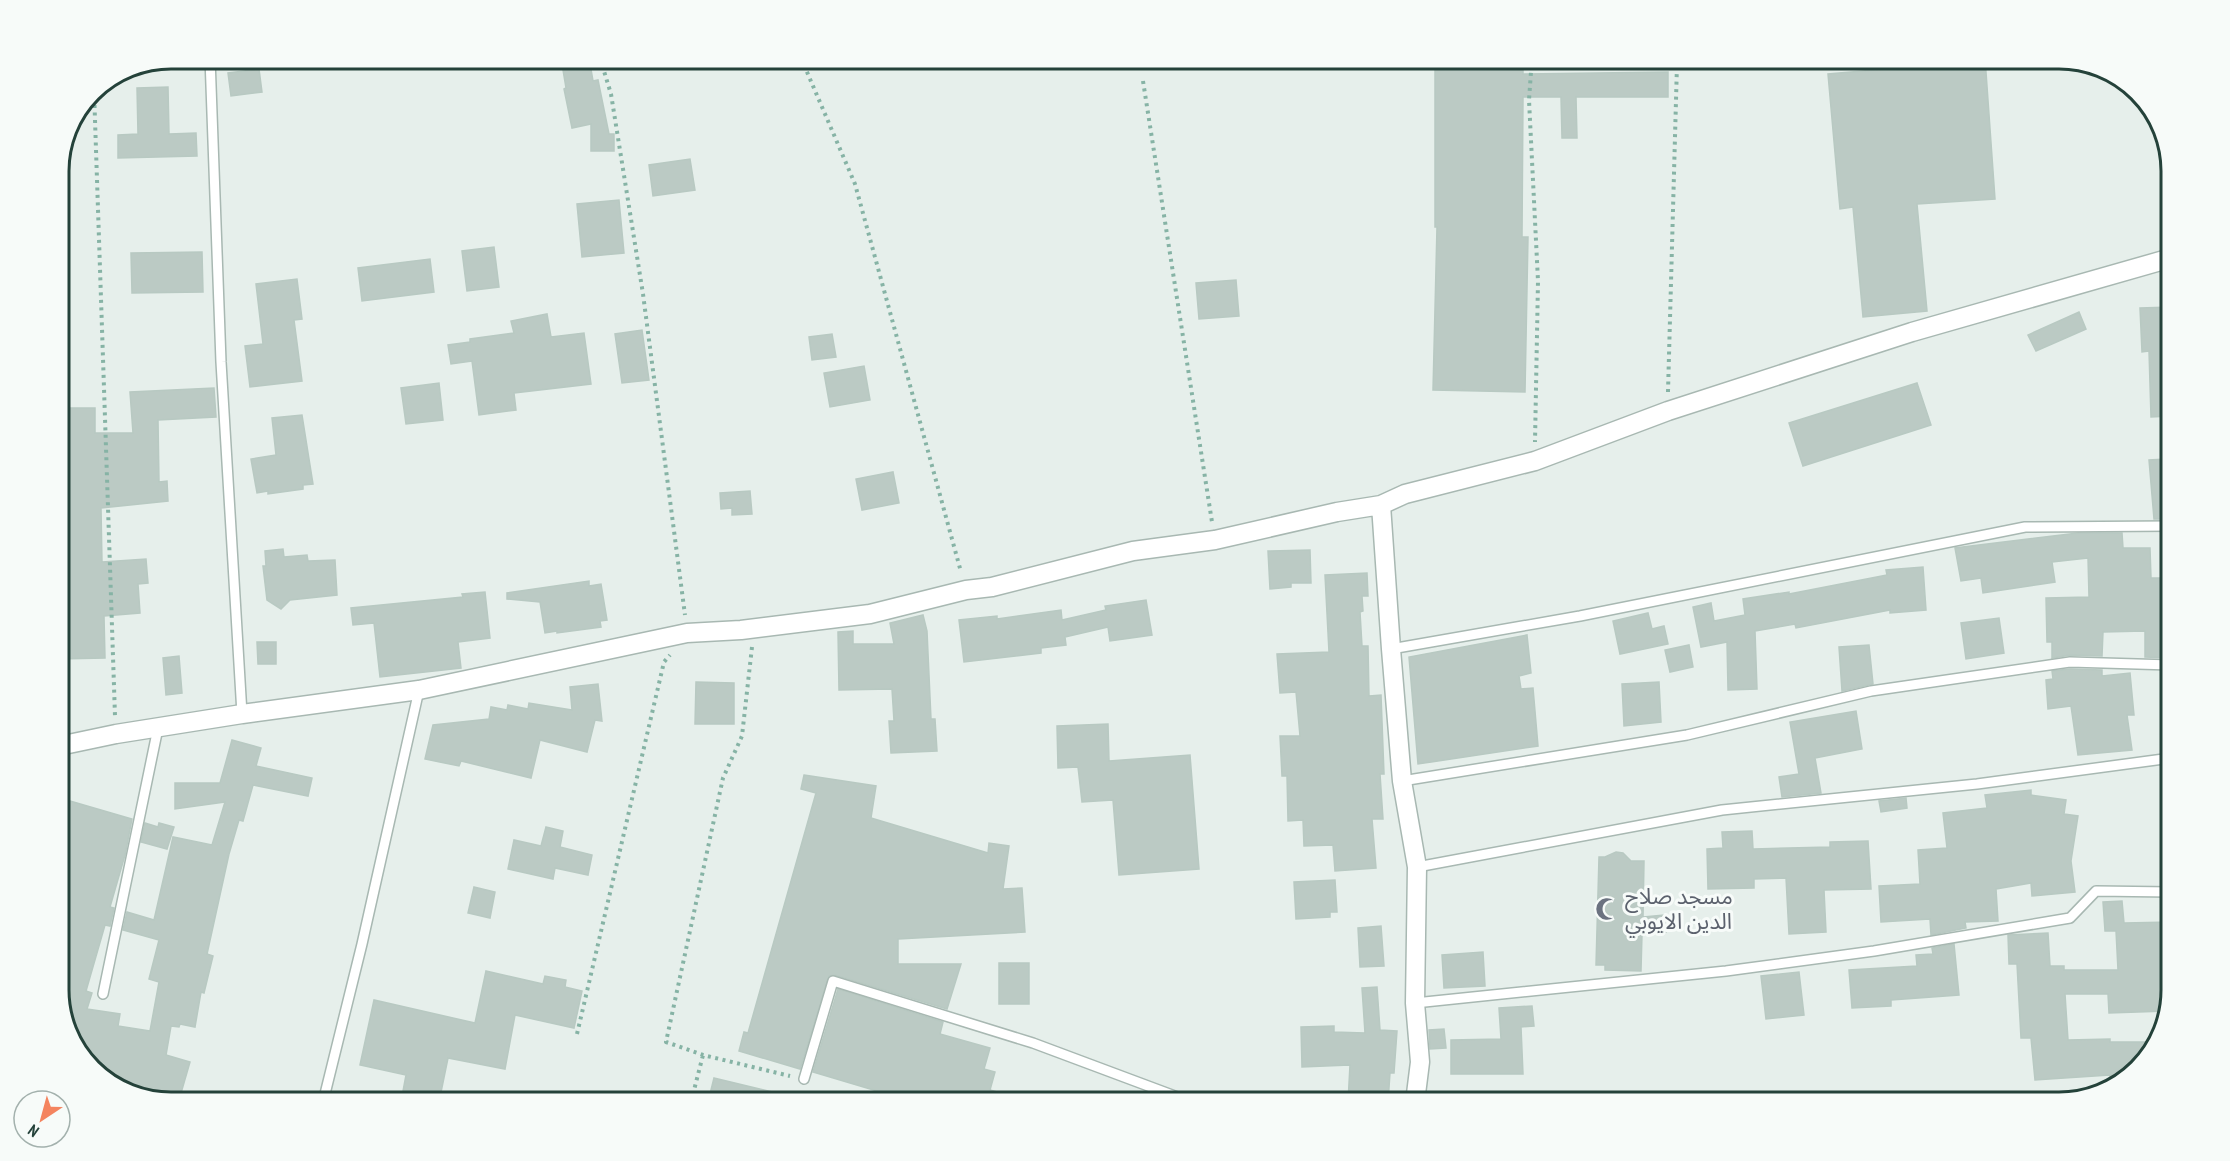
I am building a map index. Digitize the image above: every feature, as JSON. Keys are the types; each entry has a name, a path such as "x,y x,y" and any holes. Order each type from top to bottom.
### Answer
{"street":[{"path":"69,744 242,714 419,690 687,633 754,628 870,614 966,590 992,587 1133,551 1215,540 1337,512 1381,505 1405,494 1535,461 1668,411 1912,332 2161,261"},
{"path":"1381,505 1390,649 1402,781 1417,867 1415,1003 1420,1062 1416,1092"}],"lane":[{"path":"210,69 221,362 242,714"},
{"path":"1390,649 1592,614 2025,527 2161,526"},
{"path":"1402,781 1687,735 1871,691 2070,662 2161,665"},
{"path":"325,1092 362,944 419,690"},
{"path":"103,994 158,728"},
{"path":"1417,867 1722,810 1977,784 2161,759"},
{"path":"1415,1003 1726,971 1874,951 2070,918 2096,891 2161,892"},
{"path":"804,1079 833,981 1032,1043 1164,1092"}],"path":[{"path":"577,1034 664,662 687,633 643,294 610,94 603,69"},
{"path":"806,69 855,184 966,590"},
{"path":"1531,69 1529,100 1538,281 1535,461"},
{"path":"1668,411 1677,69"},
{"path":"1143,81 1215,540"},
{"path":"94,104 116,734"},
{"path":"754,628 742,736 723,778 666,1042 703,1055 804,1079"},
{"path":"694,1092 703,1055"}],"building":[{"path":"259,69 262,92 231,96 228,73"},
{"path":"563,69 591,69 593,81 598,80 609,134 614,134 614,151 591,151 591,124 572,128 564,89 566,88"},
{"path":"1886,69 1986,69 1995,199 1917,204 1927,311 1863,317 1853,207 1840,209 1828,74"},
{"path":"1435,70 1523,70 1523,74 1668,72 1668,97 1576,97 1577,138 1562,138 1561,97 1523,97 1522,237 1528,237 1525,392 1433,390 1437,227 1435,227"},
{"path":"168,87 169,134 196,133 197,156 118,158 118,135 138,134 137,88"},
{"path":"690,159 695,190 653,196 649,165"},
{"path":"619,200 624,253 582,257 577,204"},
{"path":"494,247 499,287 467,291 462,251"},
{"path":"202,252 203,292 132,293 131,253"},
{"path":"430,259 434,292 362,301 358,268"},
{"path":"297,279 302,319 294,320 302,381 250,387 245,346 263,344 256,284"},
{"path":"1236,280 1239,316 1199,319 1196,283"},
{"path":"2161,307 2161,416 2151,417 2149,351 2142,352 2140,308"},
{"path":"2079,312 2086,329 2036,351 2028,335"},
{"path":"547,314 551,337 584,333 591,384 514,393 516,410 479,415 472,361 451,364 448,345 470,342 470,339 514,333 511,321"},
{"path":"642,330 649,380 622,383 615,334"},
{"path":"832,334 836,357 812,360 809,337"},
{"path":"864,366 870,400 830,407 824,373"},
{"path":"439,383 443,420 406,424 401,388"},
{"path":"1917,383 1931,425 1803,466 1789,423"},
{"path":"214,388 216,417 158,420 159,482 167,481 168,501 101,508 102,562 146,559 148,583 138,584 140,613 104,616 105,658 69,659 69,408 95,408 95,433 133,433 130,392"},
{"path":"302,415 313,484 303,485 303,489 268,494 268,491 257,493 251,459 276,455 272,418"},
{"path":"2161,459 2161,519 2154,519 2149,460"},
{"path":"893,472 899,503 862,510 856,479"},
{"path":"750,491 752,514 732,515 732,508 721,509 720,493"},
{"path":"2078,533 2122,533 2123,548 2150,548 2151,578 2161,578 2161,658 2145,657 2145,631 2103,632 2102,656 2070,655 2052,658 2052,642 2047,642 2046,598 2089,597 2088,558 2052,562 2055,582 1983,593 1981,578 1961,581 1955,548"},
{"path":"283,549 284,557 307,555 308,561 335,560 337,595 290,600 281,609 267,600 263,566 266,566 265,551"},
{"path":"1310,550 1311,583 1291,583 1291,587 1270,589 1268,551"},
{"path":"1923,567 1926,610 1890,613 1890,610 1796,628 1795,624 1755,631 1757,689 1728,690 1727,642 1701,647 1693,607 1711,603 1714,621 1745,615 1743,599 1789,592 1789,594 1887,575 1886,570"},
{"path":"1367,573 1368,596 1362,596 1363,611 1360,612 1362,646 1368,646 1369,696 1381,695 1384,774 1380,774 1383,819 1372,819 1376,868 1335,871 1333,845 1304,846 1303,820 1288,821 1287,776 1282,776 1280,736 1300,736 1296,692 1280,693 1277,654 1329,652 1325,575"},
{"path":"589,581 589,586 601,584 607,620 600,621 601,627 545,633 540,602 507,599 507,593"},
{"path":"485,592 490,638 458,642 461,668 380,677 374,623 353,625 351,608 463,597 462,594"},
{"path":"1146,600 1152,635 1110,641 1108,627 1065,637 1066,645 1041,648 1041,653 964,662 959,620 997,616 997,619 1061,610 1062,620 1106,610 1105,606"},
{"path":"1648,613 1652,629 1664,626 1668,644 1620,654 1613,621"},
{"path":"923,615 927,631 931,719 935,719 937,751 891,753 889,721 894,721 892,689 839,690 838,632 853,631 853,644 894,644 890,623"},
{"path":"1999,618 2004,653 1966,659 1961,623"},
{"path":"1527,635 1531,673 1519,676 1521,689 1533,688 1538,746 1418,764 1409,657"},
{"path":"257,642 276,642 276,664 258,664"},
{"path":"1689,645 1693,667 1670,672 1665,650"},
{"path":"1869,645 1873,684 1842,691 1839,647"},
{"path":"179,656 182,693 166,695 163,658"},
{"path":"2102,670 2102,676 2130,673 2134,715 2127,715 2132,750 2078,755 2071,706 2048,709 2046,680 2053,679 2052,671"},
{"path":"696,682 734,683 734,724 695,724"},
{"path":"1659,682 1661,722 1624,726 1622,684"},
{"path":"598,684 602,721 595,720 587,752 540,740 531,778 461,761 459,766 425,759 433,725 489,719 491,707 507,710 508,705 528,709 529,703 572,710 570,687"},
{"path":"1856,711 1862,749 1815,758 1821,793 1782,797 1779,777 1799,774 1790,722"},
{"path":"1108,724 1109,761 1190,755 1199,869 1119,875 1113,800 1082,802 1078,767 1058,768 1057,726"},
{"path":"232,740 261,748 256,766 312,778 308,796 253,785 243,821 239,820 229,854 207,954 213,956 204,993 201,992 195,1027 180,1024 179,1027 171,1026 166,1055 190,1062 181,1092 138,1087 114,1075 94,1057 86,1047 74,1023 69,996 69,801 132,819 125,855 110,907 114,908 110,926 105,925 86,991 92,993 87,1009 120,1014 118,1026 150,1031 159,982 149,979 159,940 123,930 127,912 154,920 173,837 212,845 225,802 175,809 175,783 220,783"},
{"path":"804,775 876,786 871,818 988,853 989,843 1009,846 1003,889 1022,888 1025,932 898,939 898,964 961,964 947,1009 835,975 829,976 800,1069 739,1051 744,1032 748,1033 816,793 801,789"},
{"path":"2031,790 2031,795 2066,800 2064,814 2078,816 2071,861 2075,892 2032,896 2031,883 1996,889 1998,921 1965,922 1966,928 1931,935 1930,919 1881,922 1879,886 1920,884 1918,850 1947,848 1943,813 1987,808 1985,795"},
{"path":"1906,798 1907,808 1881,812 1879,801"},
{"path":"145,823 158,827 159,823 174,827 167,849 141,842"},
{"path":"546,827 563,831 560,847 592,855 588,875 555,868 553,879 508,869 514,840 541,846"},
{"path":"1752,831 1753,849 1830,847 1830,842 1868,841 1871,889 1824,890 1826,932 1789,934 1786,878 1754,879 1754,888 1708,889 1707,849 1723,848 1722,832"},
{"path":"1616,852 1623,853 1631,861 1644,861 1643,917 1664,915 1666,932 1642,934 1641,971 1605,970 1605,965 1596,965 1599,857"},
{"path":"1335,880 1337,912 1330,912 1330,917 1296,919 1294,882"},
{"path":"474,887 495,892 490,918 468,913"},
{"path":"2122,901 2124,923 2161,922 2159,1011 2109,1013 2108,994 2065,994 2068,1040 2110,1039 2110,1042 2146,1042 2126,1067 2110,1078 2110,1075 2035,1080 2031,1038 2021,1038 2017,964 2009,964 2008,935 2048,933 2050,966 2064,966 2064,970 2118,970 2116,931 2105,931 2103,902"},
{"path":"1381,926 1384,966 1360,967 1358,928"},
{"path":"1954,944 1959,995 1891,1000 1891,1006 1852,1008 1849,970 1917,966 1916,955 1933,954 1932,948"},
{"path":"1483,952 1485,986 1444,988 1442,955"},
{"path":"999,963 1029,963 1029,1004 999,1004"},
{"path":"486,971 543,984 545,976 566,980 565,987 582,991 574,1028 515,1015 505,1069 448,1058 441,1092 403,1092 406,1075 360,1065 374,1000 475,1023"},
{"path":"1799,972 1804,1015 1766,1019 1761,976"},
{"path":"1377,987 1380,1030 1397,1031 1394,1073 1390,1073 1389,1092 1349,1092 1350,1065 1302,1067 1301,1027 1334,1026 1334,1032 1365,1033 1362,988"},
{"path":"838,989 943,1022 940,1034 990,1048 984,1069 995,1072 990,1090 997,1092 880,1092 813,1072"},
{"path":"1532,1006 1534,1026 1521,1027 1523,1074 1451,1074 1451,1040 1501,1039 1499,1008"},
{"path":"1444,1029 1446,1048 1430,1049 1429,1030"},
{"path":"714,1078 772,1092 710,1092"}],"place":[{"name":"مسجد صلاح الدين الايوبي","path":"1607,909"}]}
